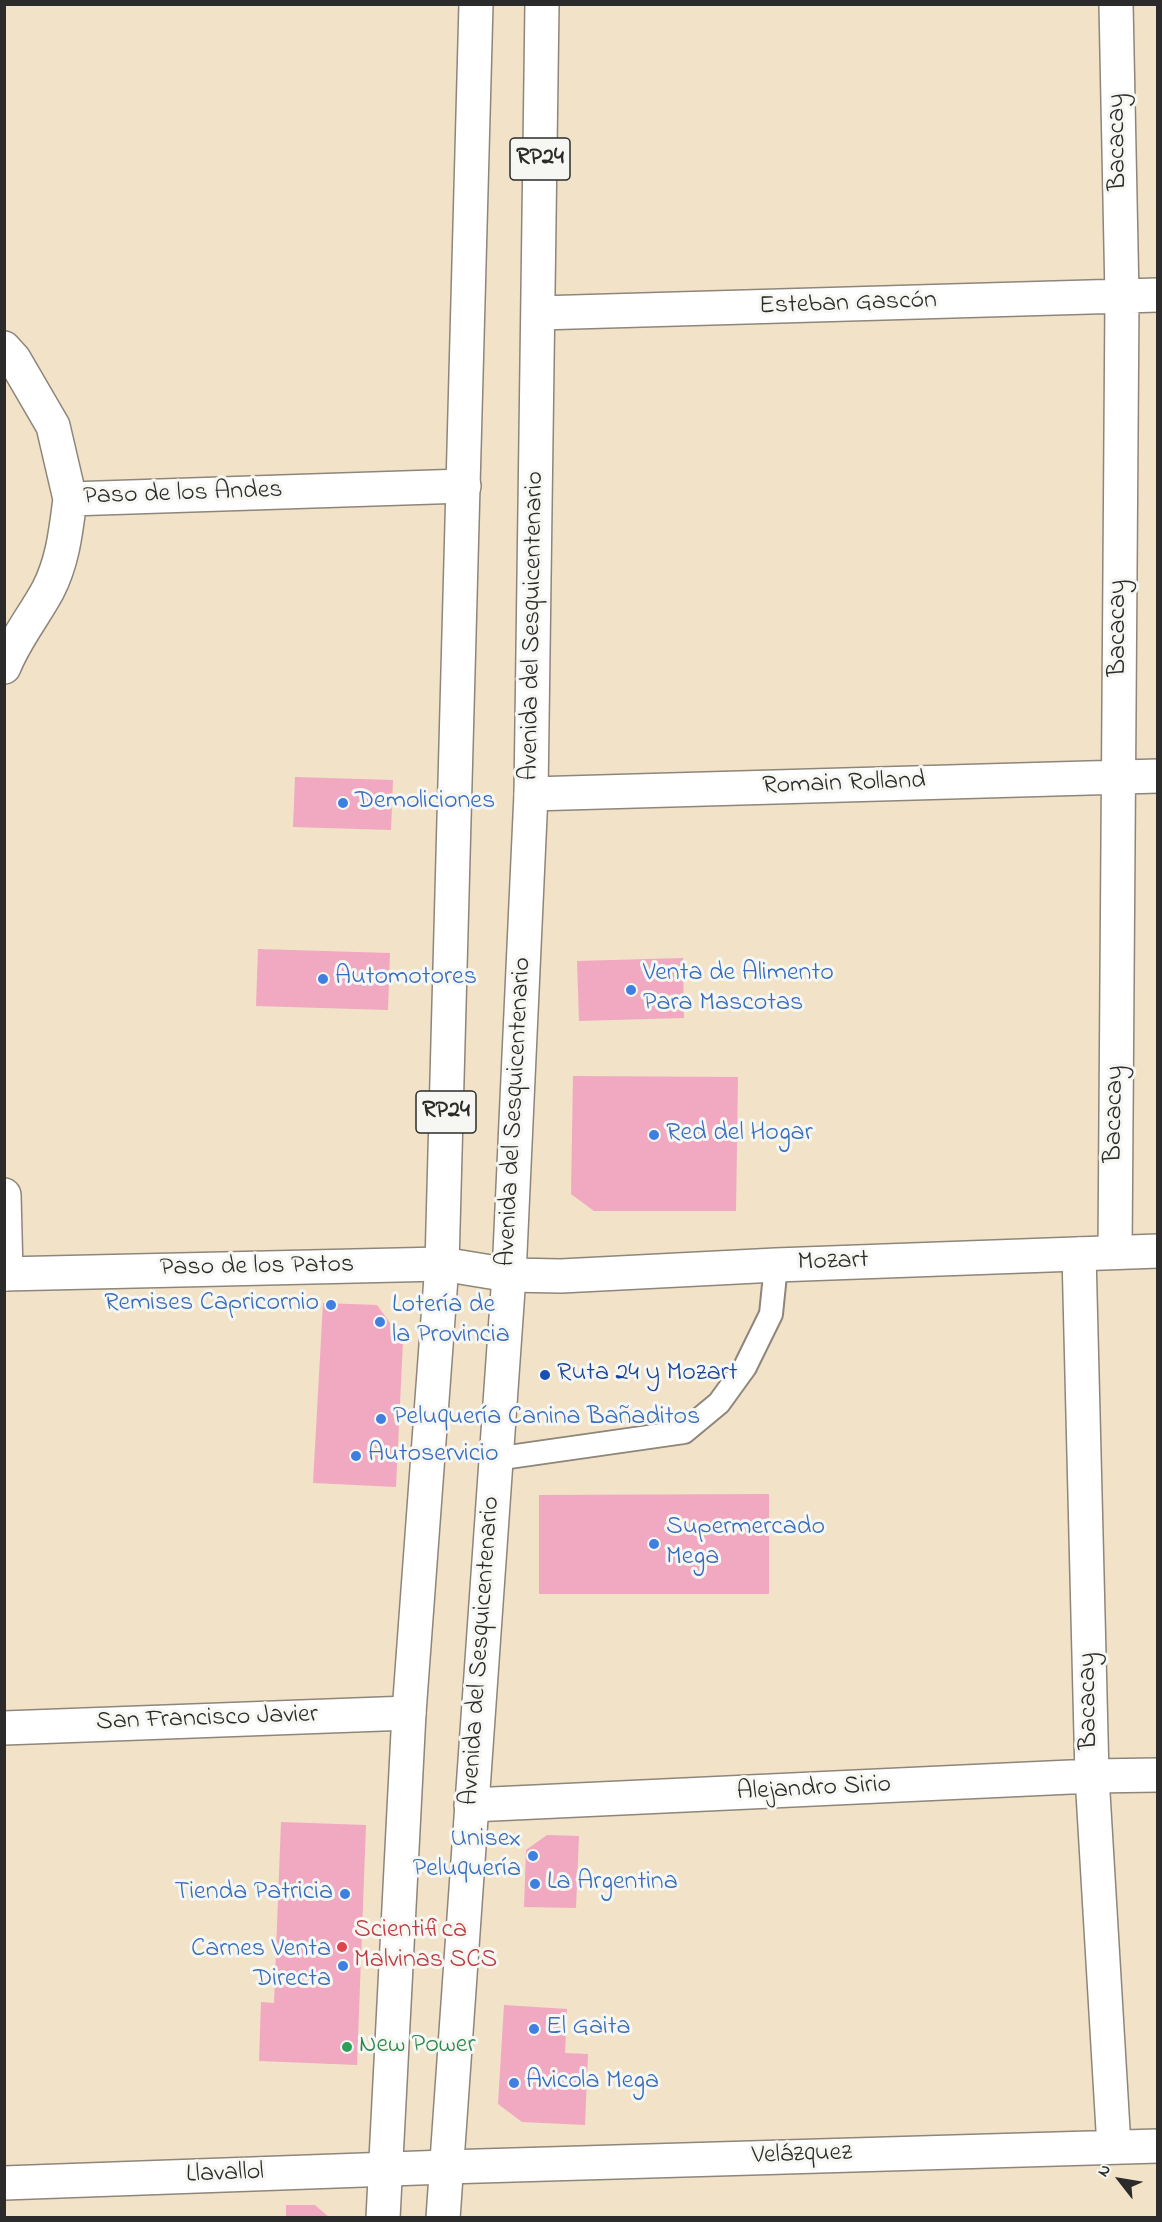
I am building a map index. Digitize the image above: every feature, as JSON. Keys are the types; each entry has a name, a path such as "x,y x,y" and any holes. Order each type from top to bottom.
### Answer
{"street":[{"name":"RP24","path":"382,2217 409,1713 442,1264 476,4"},
{"name":"Avenida del Sesquicentenario","path":"443,2217 509,1275 531,794 542,4"},
{"name":"Bacacay","path":"1114,1252 1120,777 1122,297 1116,4"},
{"name":"Esteban Gascón","path":"538,313 1158,295"},
{"name":"Paso de los Andes","path":"4,348 14,359 53,426 70,499 464,486"},
{"path":"4,667 49,588 64,547 70,499"},
{"name":"Romain Rolland","path":"531,794 1158,776"},
{"path":"4,1195 5,1274"},
{"name":"Mozart","path":"509,1275 561,1276 776,1265 1158,1251"},
{"name":"Bacacay","path":"1079,1254 1092,1776 1114,2147"},
{"name":"Paso de los Patos","path":"5,1274 442,1264 509,1275"},
{"name":"San Francisco Javier","path":"4,1728 409,1713"},
{"name":"Alejandro Sirio","path":"471,1805 1092,1776 1158,1775"},
{"name":"Velázquez","path":"446,2167 1158,2146"},
{"name":"Llavallol","path":"4,2183 446,2167"}],"lane":[{"path":"495,1459 684,1432 720,1403 745,1367 771,1314 776,1265"}],"building":[{"name":"Demoliciones","path":"295,777 393,780 391,830 293,827"},
{"name":"Automotores","path":"258,949 390,953 388,1010 256,1006"},
{"name":"Venta de Alimento Para Mascotas","path":"683,958 684,1018 579,1021 577,961"},
{"name":"Red del Hogar","path":"573,1076 738,1077 736,1211 594,1211 571,1194"},
{"path":"323,1303 377,1305 403,1341 396,1487 313,1483"},
{"name":"Supermercado Mega","path":"769,1494 769,1594 539,1594 539,1495"},
{"path":"281,1822 366,1825 357,2065 259,2061 261,2002 274,2003"},
{"path":"547,1835 579,1836 576,1908 524,1907 526,1850"},
{"path":"504,2005 567,2009 565,2053 588,2054 585,2125 522,2122 498,2104"},
{"path":"286,2205 315,2205 330,2218 286,2218"}],"place":[{"name":"Demoliciones","path":"343,803"},
{"name":"Automotores","path":"323,979"},
{"name":"Venta de Alimento Para Mascotas","path":"631,990"},
{"name":"Red del Hogar","path":"654,1135"},
{"name":"Remises Capricornio","path":"331,1305"},
{"name":"Lotería de la Provincia","path":"380,1322"},
{"name":"Ruta 24 y Mozart","path":"545,1375"},
{"name":"Peluquería Canina Bañaditos","path":"381,1419"},
{"name":"Autoservicio","path":"356,1456"},
{"name":"Supermercado Mega","path":"654,1544"},
{"name":"Unisex Peluquería","path":"533,1856"},
{"name":"La Argentina","path":"535,1884"},
{"name":"Tienda Patricia","path":"345,1894"},
{"name":"Scientifica Malvinas SCS","path":"342,1947"},
{"name":"Carnes Venta Directa","path":"343,1966"},
{"name":"El Gaita","path":"534,2029"},
{"name":"New Power","path":"347,2047"},
{"name":"Avicola Mega","path":"514,2083"}]}
